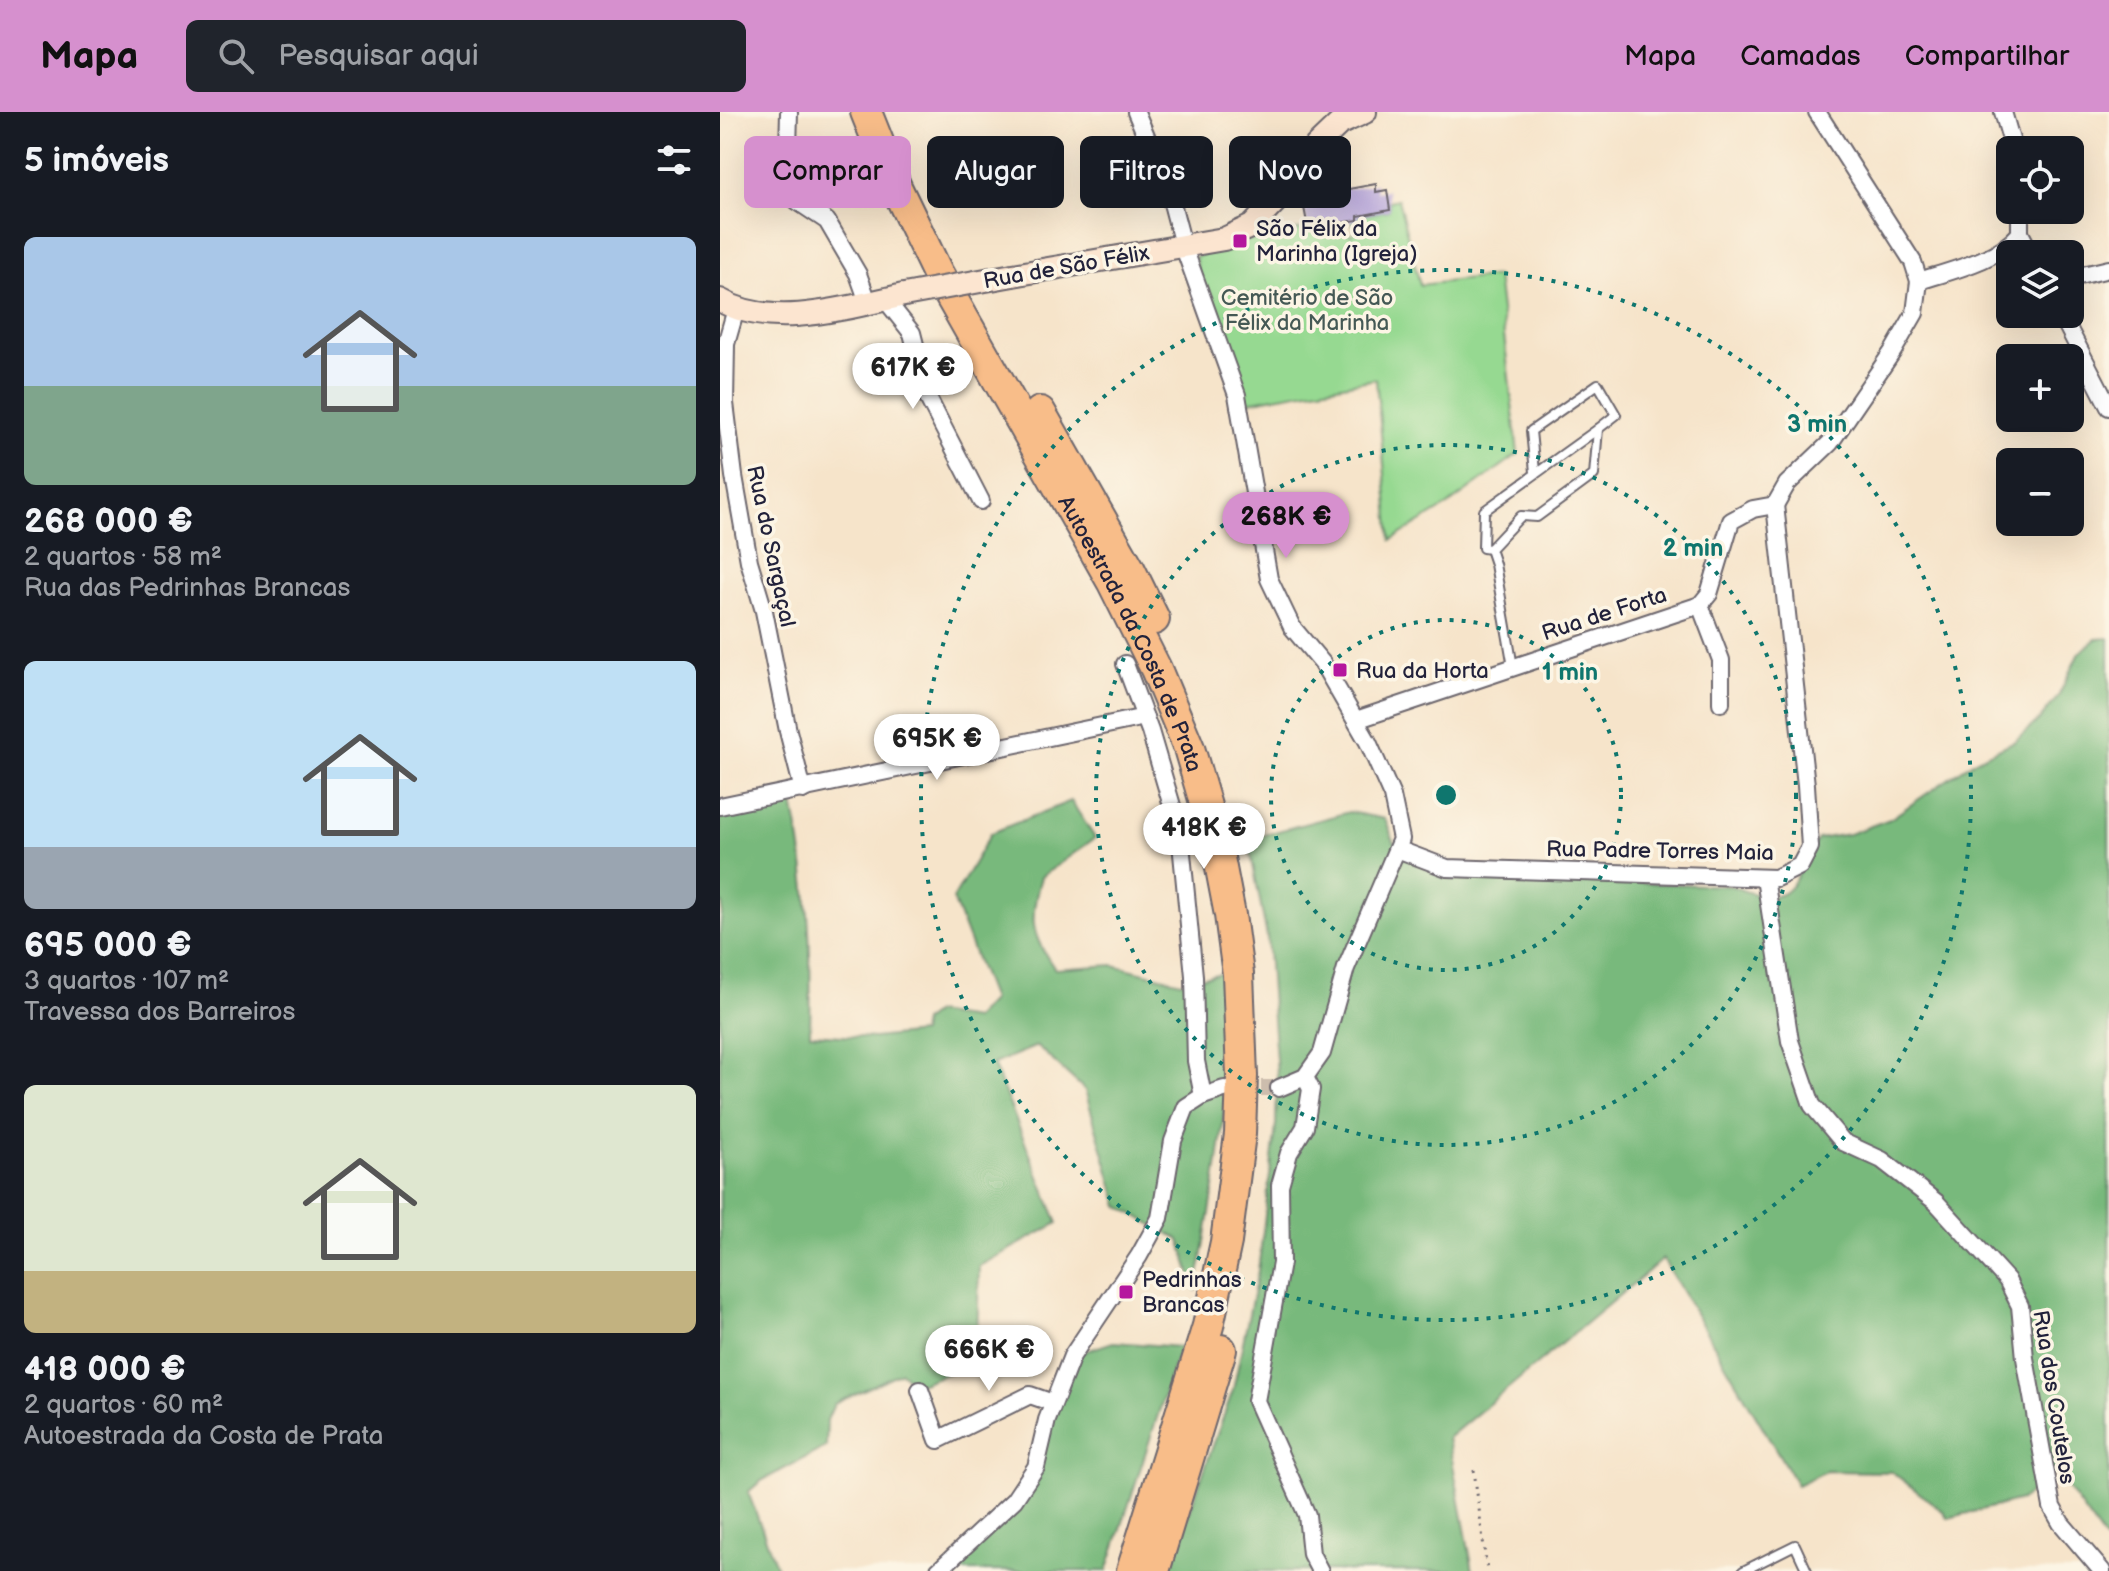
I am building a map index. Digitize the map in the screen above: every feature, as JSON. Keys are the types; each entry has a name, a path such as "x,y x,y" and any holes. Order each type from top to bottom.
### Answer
{"highway":[{"name":"Autoestrada da Costa de Prata","path":"866,112 896,187 938,274 1112,581 1156,669 1189,748 1215,837 1230,915 1242,1026 1242,1076 1240,1134 1226,1242 1208,1326 1132,1571"},
{"name":"Autoestrada da Costa de Prata","path":"886,112 915,182 959,269 1130,570 1176,667 1212,760 1234,834 1250,915 1262,1025 1259,1136 1246,1242 1228,1328 1154,1571"}],"main road":[{"name":"Rua de São Félix","path":"728,305 770,316 798,315 1224,239 1252,226 1275,202 1339,118 1365,112"}],"street":[{"path":"789,112 787,187 797,201 827,221 858,274 886,299 912,333 929,400 981,501"},
{"path":"1136,112 1168,188 1183,245 1237,395 1269,579 1292,627 1323,664 1356,720 1392,796 1401,839 1346,968 1322,1053 1305,1077 1279,1088"},
{"path":"1775,505 1787,484 1830,443 1893,351 1915,313 1919,281 1913,262 1817,112"},
{"path":"2003,112 2010,136"},
{"path":"2020,224 2024,240"},
{"path":"1919,281 2011,245 2020,233"},
{"path":"2084,275 2109,269"},
{"name":"Rua do Sargaçal","path":"728,305 725,403 734,476 749,561 764,611 803,790"},
{"path":"2068,328 2109,407"},
{"name":"Rua de Forta","path":"1356,720 1700,605 1709,594 1731,521 1753,509 1775,505"},
{"name":"Rua Padre Torres Maia","path":"1397,849 1447,868 1776,878 1800,866 1810,847 1806,785 1775,505"},
{"path":"1700,605 1721,660 1721,703"},
{"path":"1125,664 1145,717 1180,833 1194,976 1196,1061 1203,1096"},
{"path":"720,806 1145,717"},
{"name":"Rua dos Coutelos","path":"1765,878 1790,1041 1812,1105 1843,1142 1882,1160 1936,1202 2007,1280 2020,1306 2025,1358 2052,1507 2061,1523 2102,1571"},
{"path":"1305,1077 1311,1089 1305,1127 1289,1153 1280,1185 1281,1263 1256,1401 1307,1515 1311,1554 1320,1571"},
{"path":"938,1571 1014,1500 1036,1467 1053,1403 1072,1356 1139,1256 1160,1218 1173,1141 1186,1107 1203,1096 1224,1089"},
{"path":"920,1390 938,1440 1030,1395 1053,1403"}],"lane":[{"path":"1490,549 1483,548 1484,511 1616,415 1598,384 1531,431 1535,472"},
{"path":"1490,549 1521,516 1537,517 1594,475 1598,429"},
{"path":"1490,549 1513,667"},
{"path":"1743,1571 1795,1545 1807,1571"}],"path":[{"path":"1474,1470 1487,1571"}],"green space":[{"name":"Cemitério de São Félix da Marinha","path":"1398,199 1420,285 1497,276 1518,454 1445,507 1391,540 1376,379 1247,402 1199,279 1195,257 1258,237 1343,222 1345,232 1352,235 1352,220 1389,210 1389,201"},
{"path":"2109,638 2109,1546 2056,1472 2021,1500 1948,1518 1892,1472 1826,1471 1797,1485 1663,1259 1448,1438 1473,1571 1168,1571 1233,1390 1258,1271 1276,1127 1277,1074 1267,937 1248,839 1349,812 1385,819 1394,842 1428,869 1503,878 1732,886 1769,897 1780,895 1795,880 1818,839 1849,834 1890,819 1977,759 2015,741 2040,719 2058,697 2079,653 2096,639"},
{"path":"792,798 808,916 810,1034 874,1038 921,1033 923,1022 934,1013 974,1019 992,1000 953,899 991,833 1071,801 1095,838 1041,877 1034,915 1036,936 1055,969 1113,965 1181,982 1222,973 1227,1053 1222,1133 1196,1291 1180,1240 1119,1206 1085,1090 1037,1046 993,1064 1058,1223 979,1266 977,1342 959,1369 916,1385 901,1372 834,1404 827,1420 826,1447 761,1481 748,1492 778,1571 720,1571 720,930 723,904 720,903 720,811"},
{"path":"1113,1342 1180,1347 1107,1571 950,1571 1018,1509 1031,1463 1074,1355"}],"building":[{"path":"1376,184 1376,192 1387,190 1390,210 1358,216 1358,220 1308,228 1304,208 1351,208 1351,189"}],"tunnel":[{"path":"1237,1088 1279,1088"}],"place":[{"name":"São Félix da Marinha (Igreja)","path":"1240,241"},
{"name":"Rua da Horta","path":"1340,670"},
{"name":"Pedrinhas Brancas","path":"1126,1292"}]}
